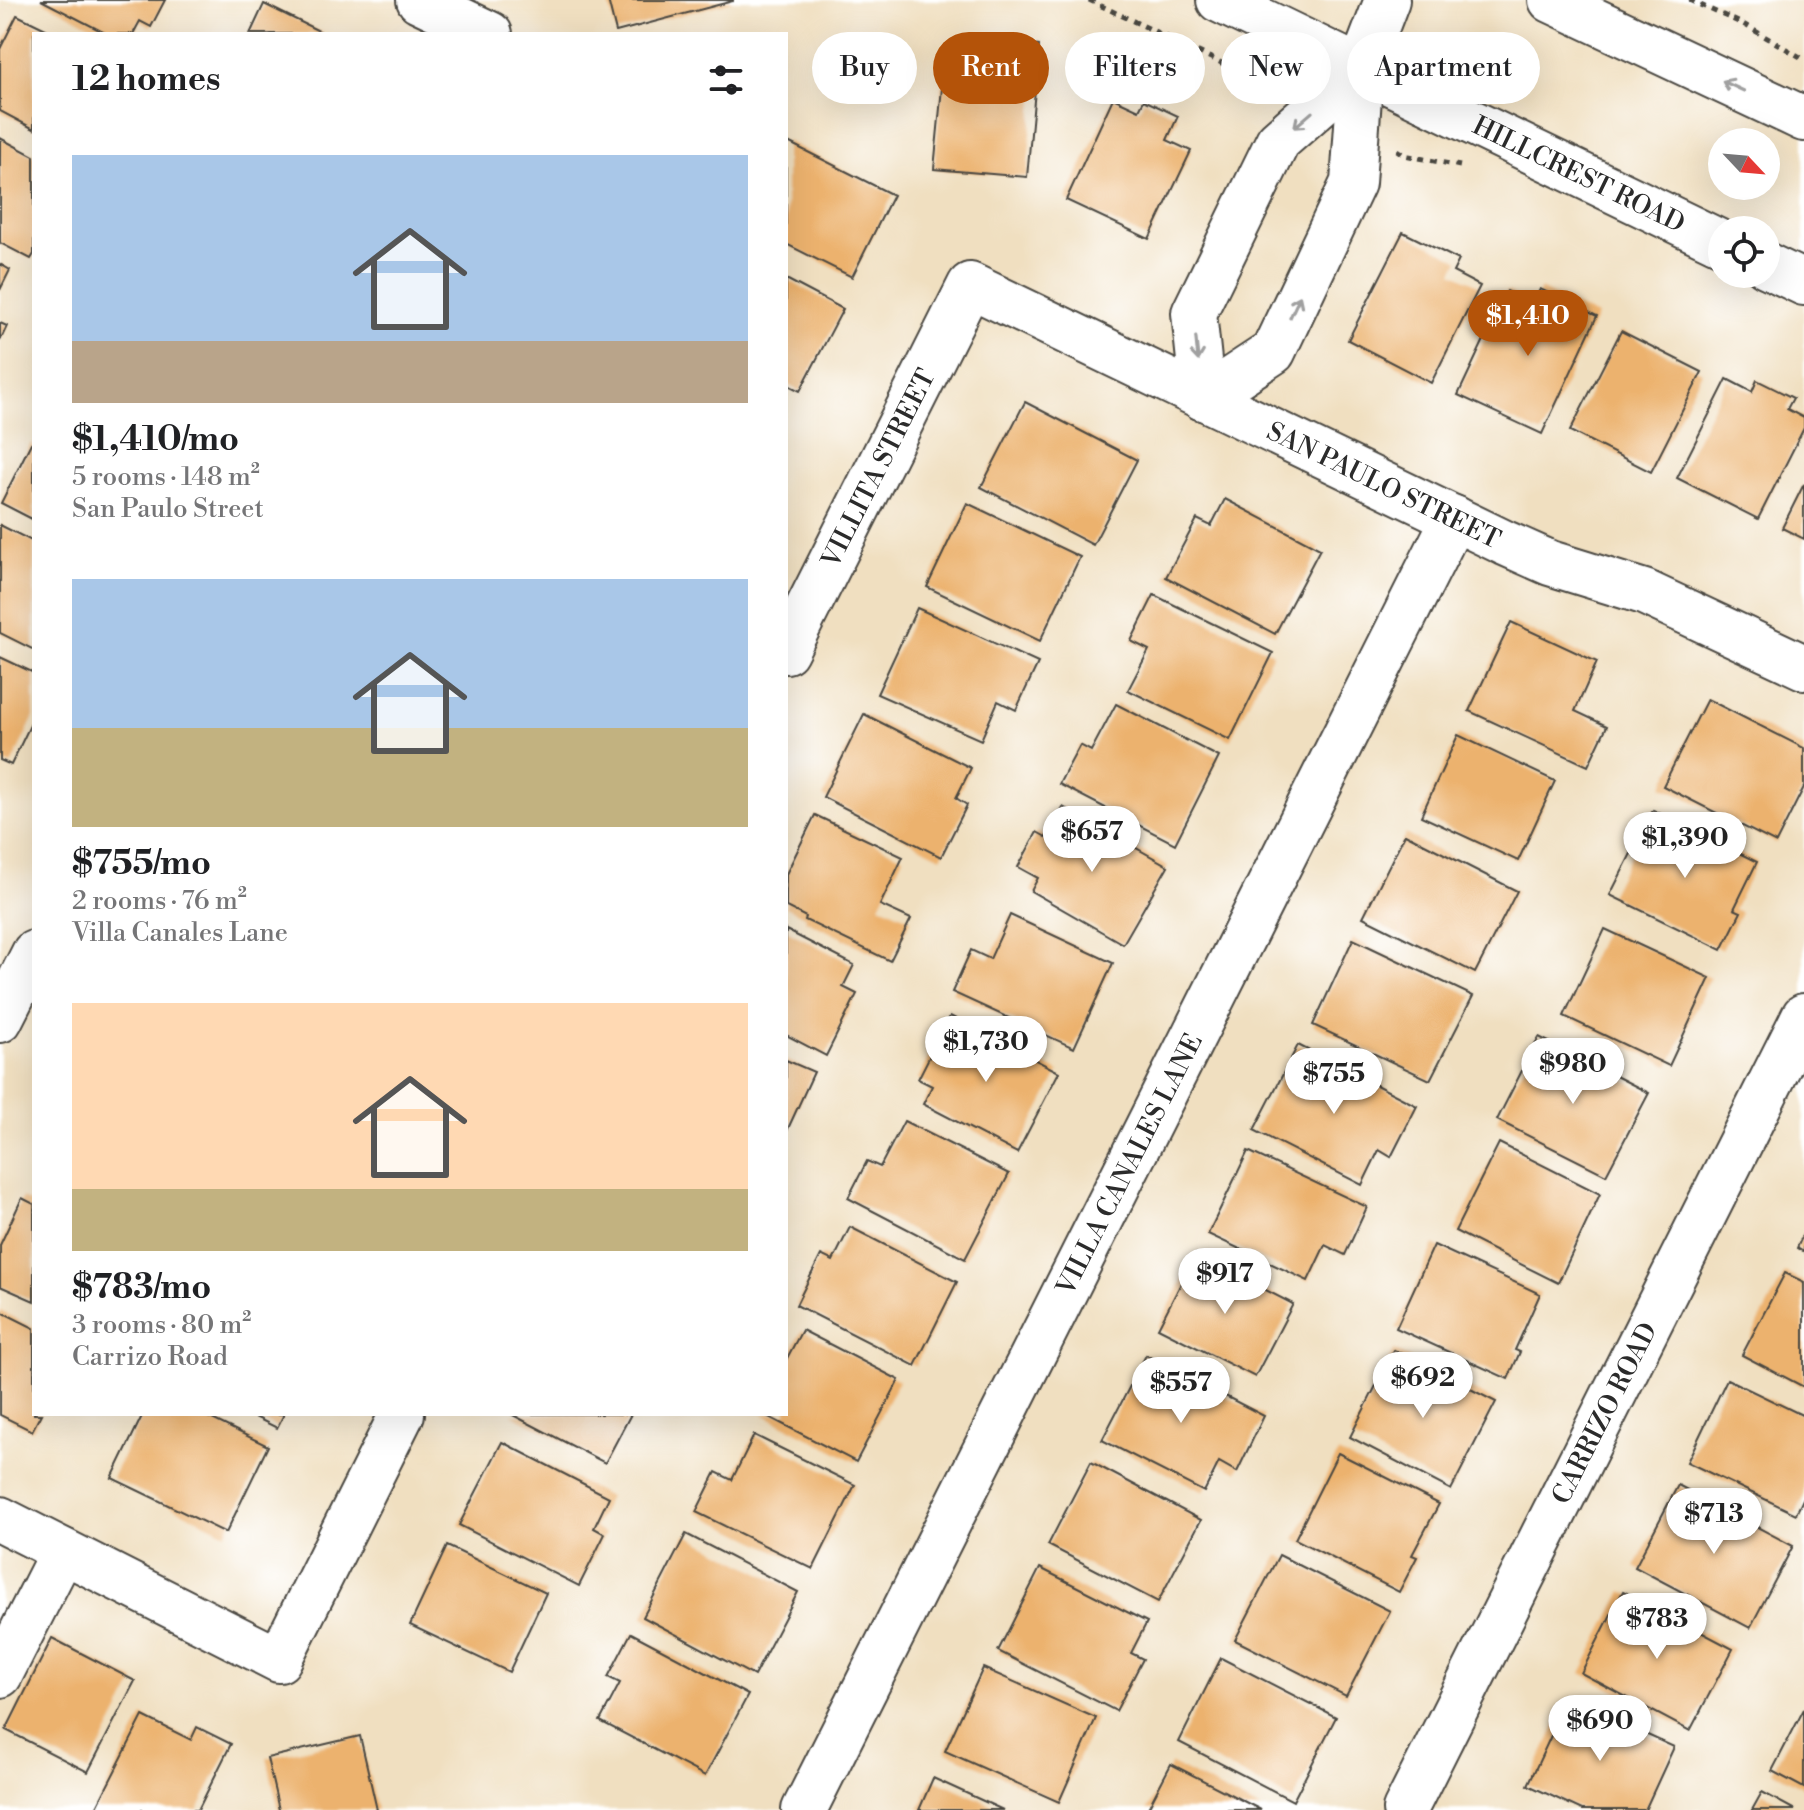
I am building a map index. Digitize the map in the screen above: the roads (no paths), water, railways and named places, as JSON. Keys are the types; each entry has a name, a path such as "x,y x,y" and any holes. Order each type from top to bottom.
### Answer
{"street":[{"path":"419,0 486,32"},
{"name":"HILLCREST ROAD","path":"1219,0 1347,61"},
{"path":"1375,32 1387,0"},
{"path":"1551,0 1804,119"},
{"path":"1347,81 1278,141 1194,313 1203,398 1273,352 1353,183 1358,104"},
{"name":"HILLCREST ROAD","path":"1435,104 1708,236"},
{"path":"1780,272 1804,283"},
{"name":"SAN PAULO STREET","path":"970,285 1550,563 1644,592 1804,667"},
{"name":"VILLITA STREET","path":"788,647 970,285"},
{"name":"VILLA CANALES LANE","path":"804,1810 1454,518"},
{"path":"0,1020 32,957"},
{"name":"CARRIZO ROAD","path":"1405,1810 1804,1016"},
{"path":"0,1519 279,1660 401,1416"},
{"path":"0,1675 63,1551"}]}
